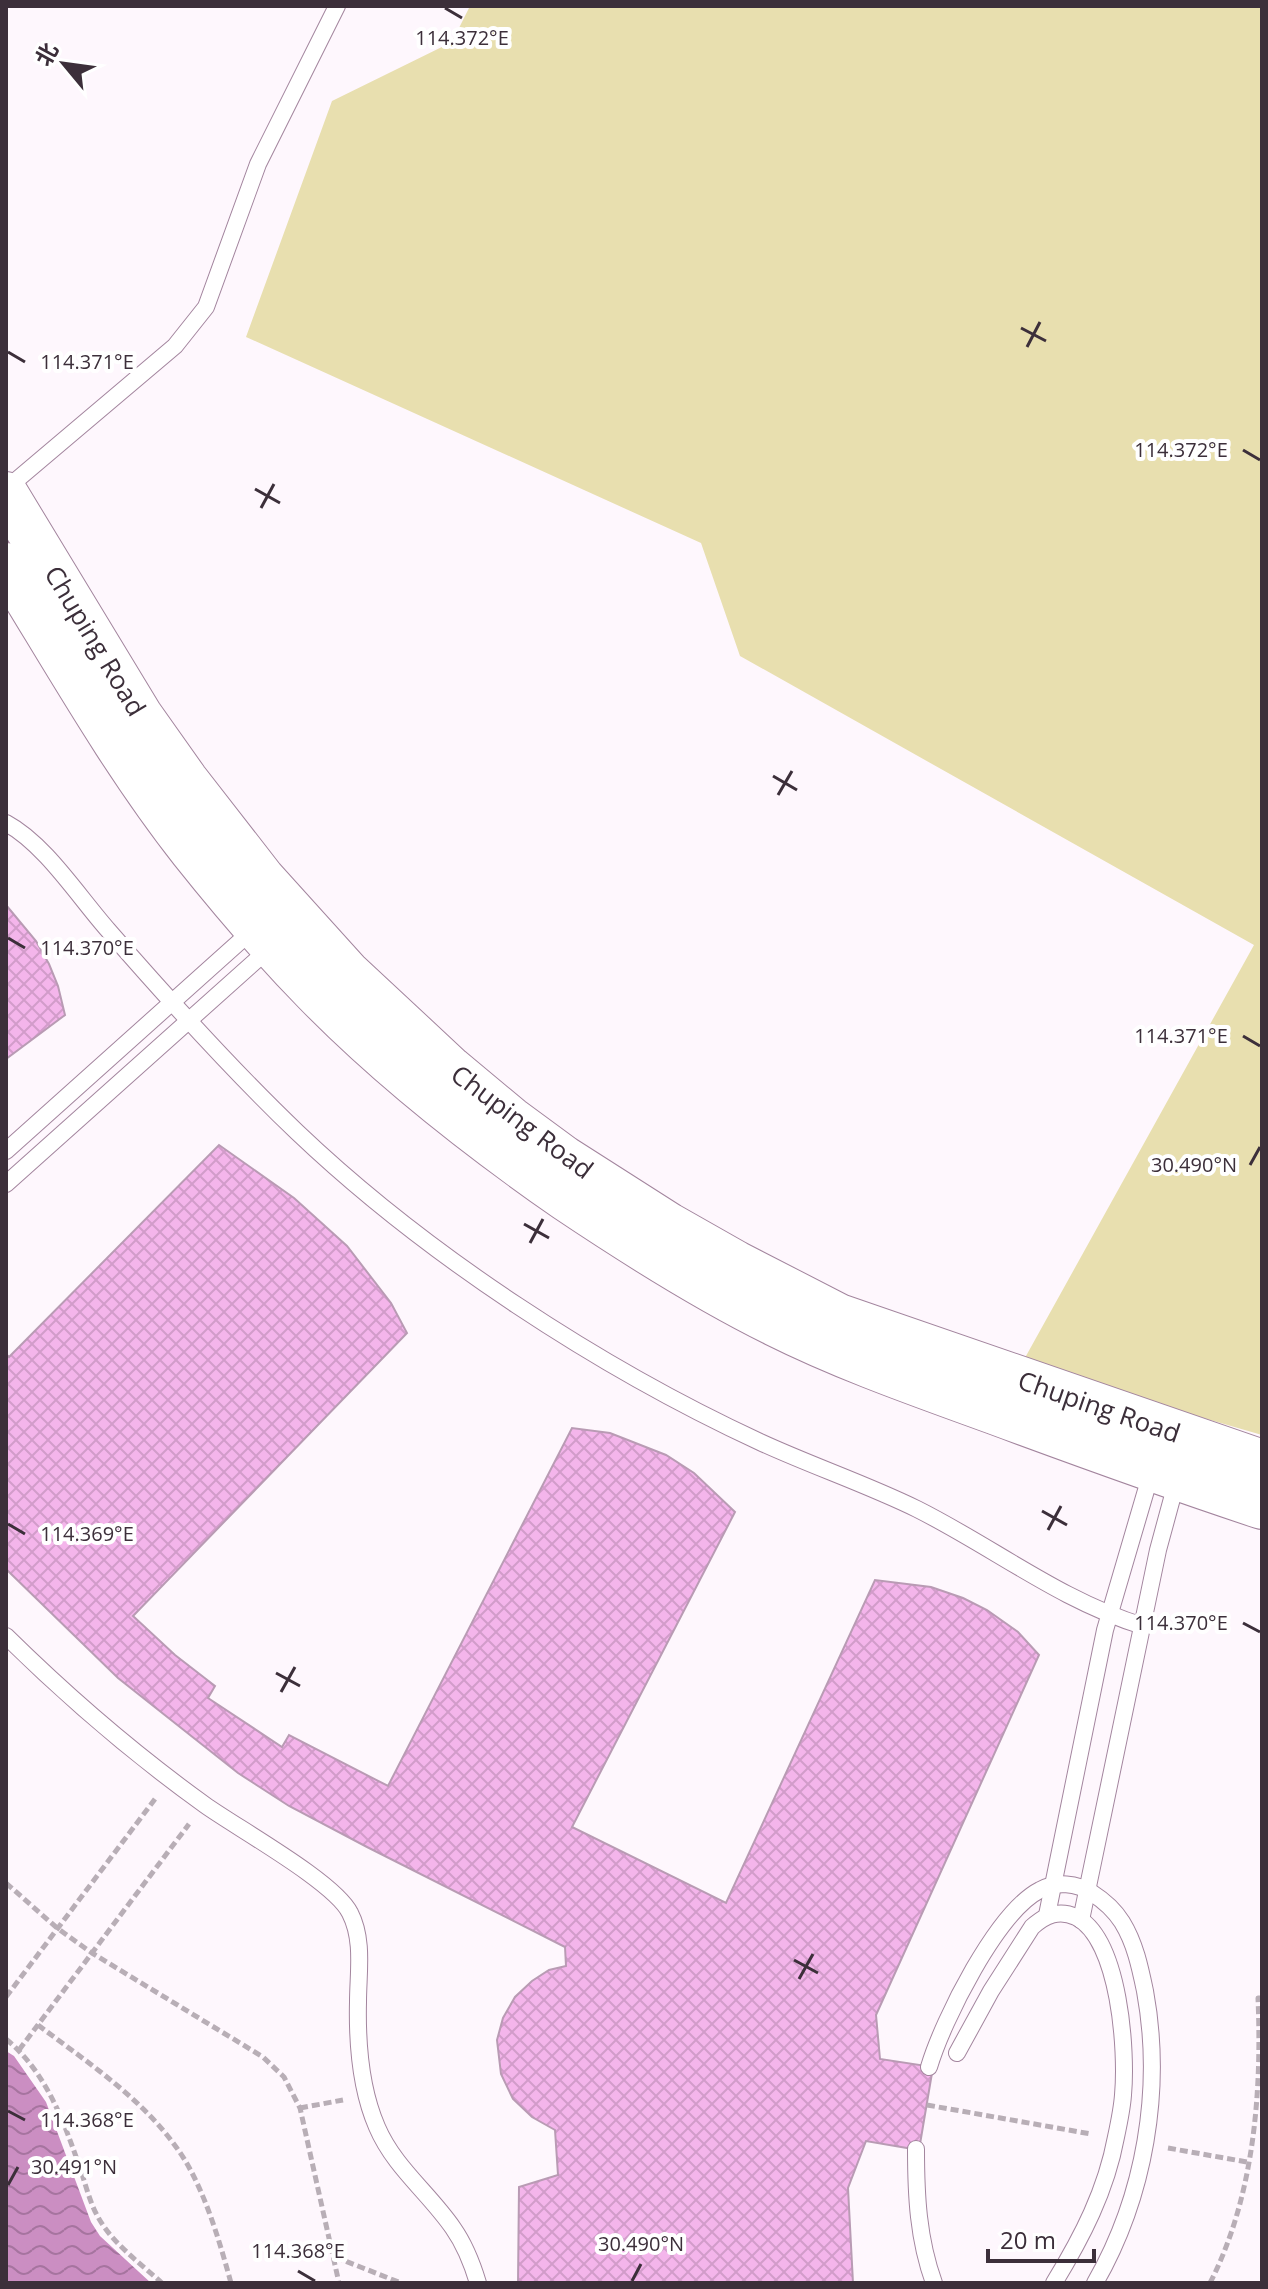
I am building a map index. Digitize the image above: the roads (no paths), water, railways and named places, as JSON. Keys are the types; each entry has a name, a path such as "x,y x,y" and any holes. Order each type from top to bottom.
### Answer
{"main road":[{"name":"Chuping Road","path":"6,491 140,715 194,791 278,924 348,1024 427,1095 542,1182 677,1270 732,1302 824,1348 1170,1454 1262,1462"},
{"name":"Chuping Road","path":"6,565 110,734 190,848 278,924"},
{"name":"Chuping Road","path":"1170,1454 1262,1507"}],"lane":[{"path":"6,491 175,346 206,307 258,164 337,6"},
{"path":"6,823 37,846 188,1021 310,1144 438,1250 601,1356 693,1409 761,1443 921,1511 1109,1616 1143,1626"},
{"path":"6,1151 172,1003 278,924"},
{"path":"6,1184 188,1021 278,924"},
{"path":"1047,1915 1109,1616 1170,1454"},
{"path":"1081,1920 1158,1550 1170,1454"},
{"path":"6,1636 129,1747 204,1804 299,1867 348,1909 356,1927 359,1953 358,2038 365,2096 385,2144 397,2162 442,2213 466,2247 478,2283"},
{"path":"929,2067 949,2014 990,1945 1025,1901 1039,1890 1054,1885 1076,1885 1101,1899 1121,1920 1133,1945 1148,2009 1150,2119 1121,2231 1095,2283"},
{"path":"957,2053 1032,1927 1047,1915 1065,1914 1081,1920 1095,1933 1112,1975 1122,2039 1123,2095 1110,2168 1101,2196 1054,2283"},
{"path":"916,2149 918,2219 925,2258 934,2283"}],"water":[{"path":"6,2051 14,2056 46,2102 91,2222 100,2236 151,2283 6,2283"}]}
